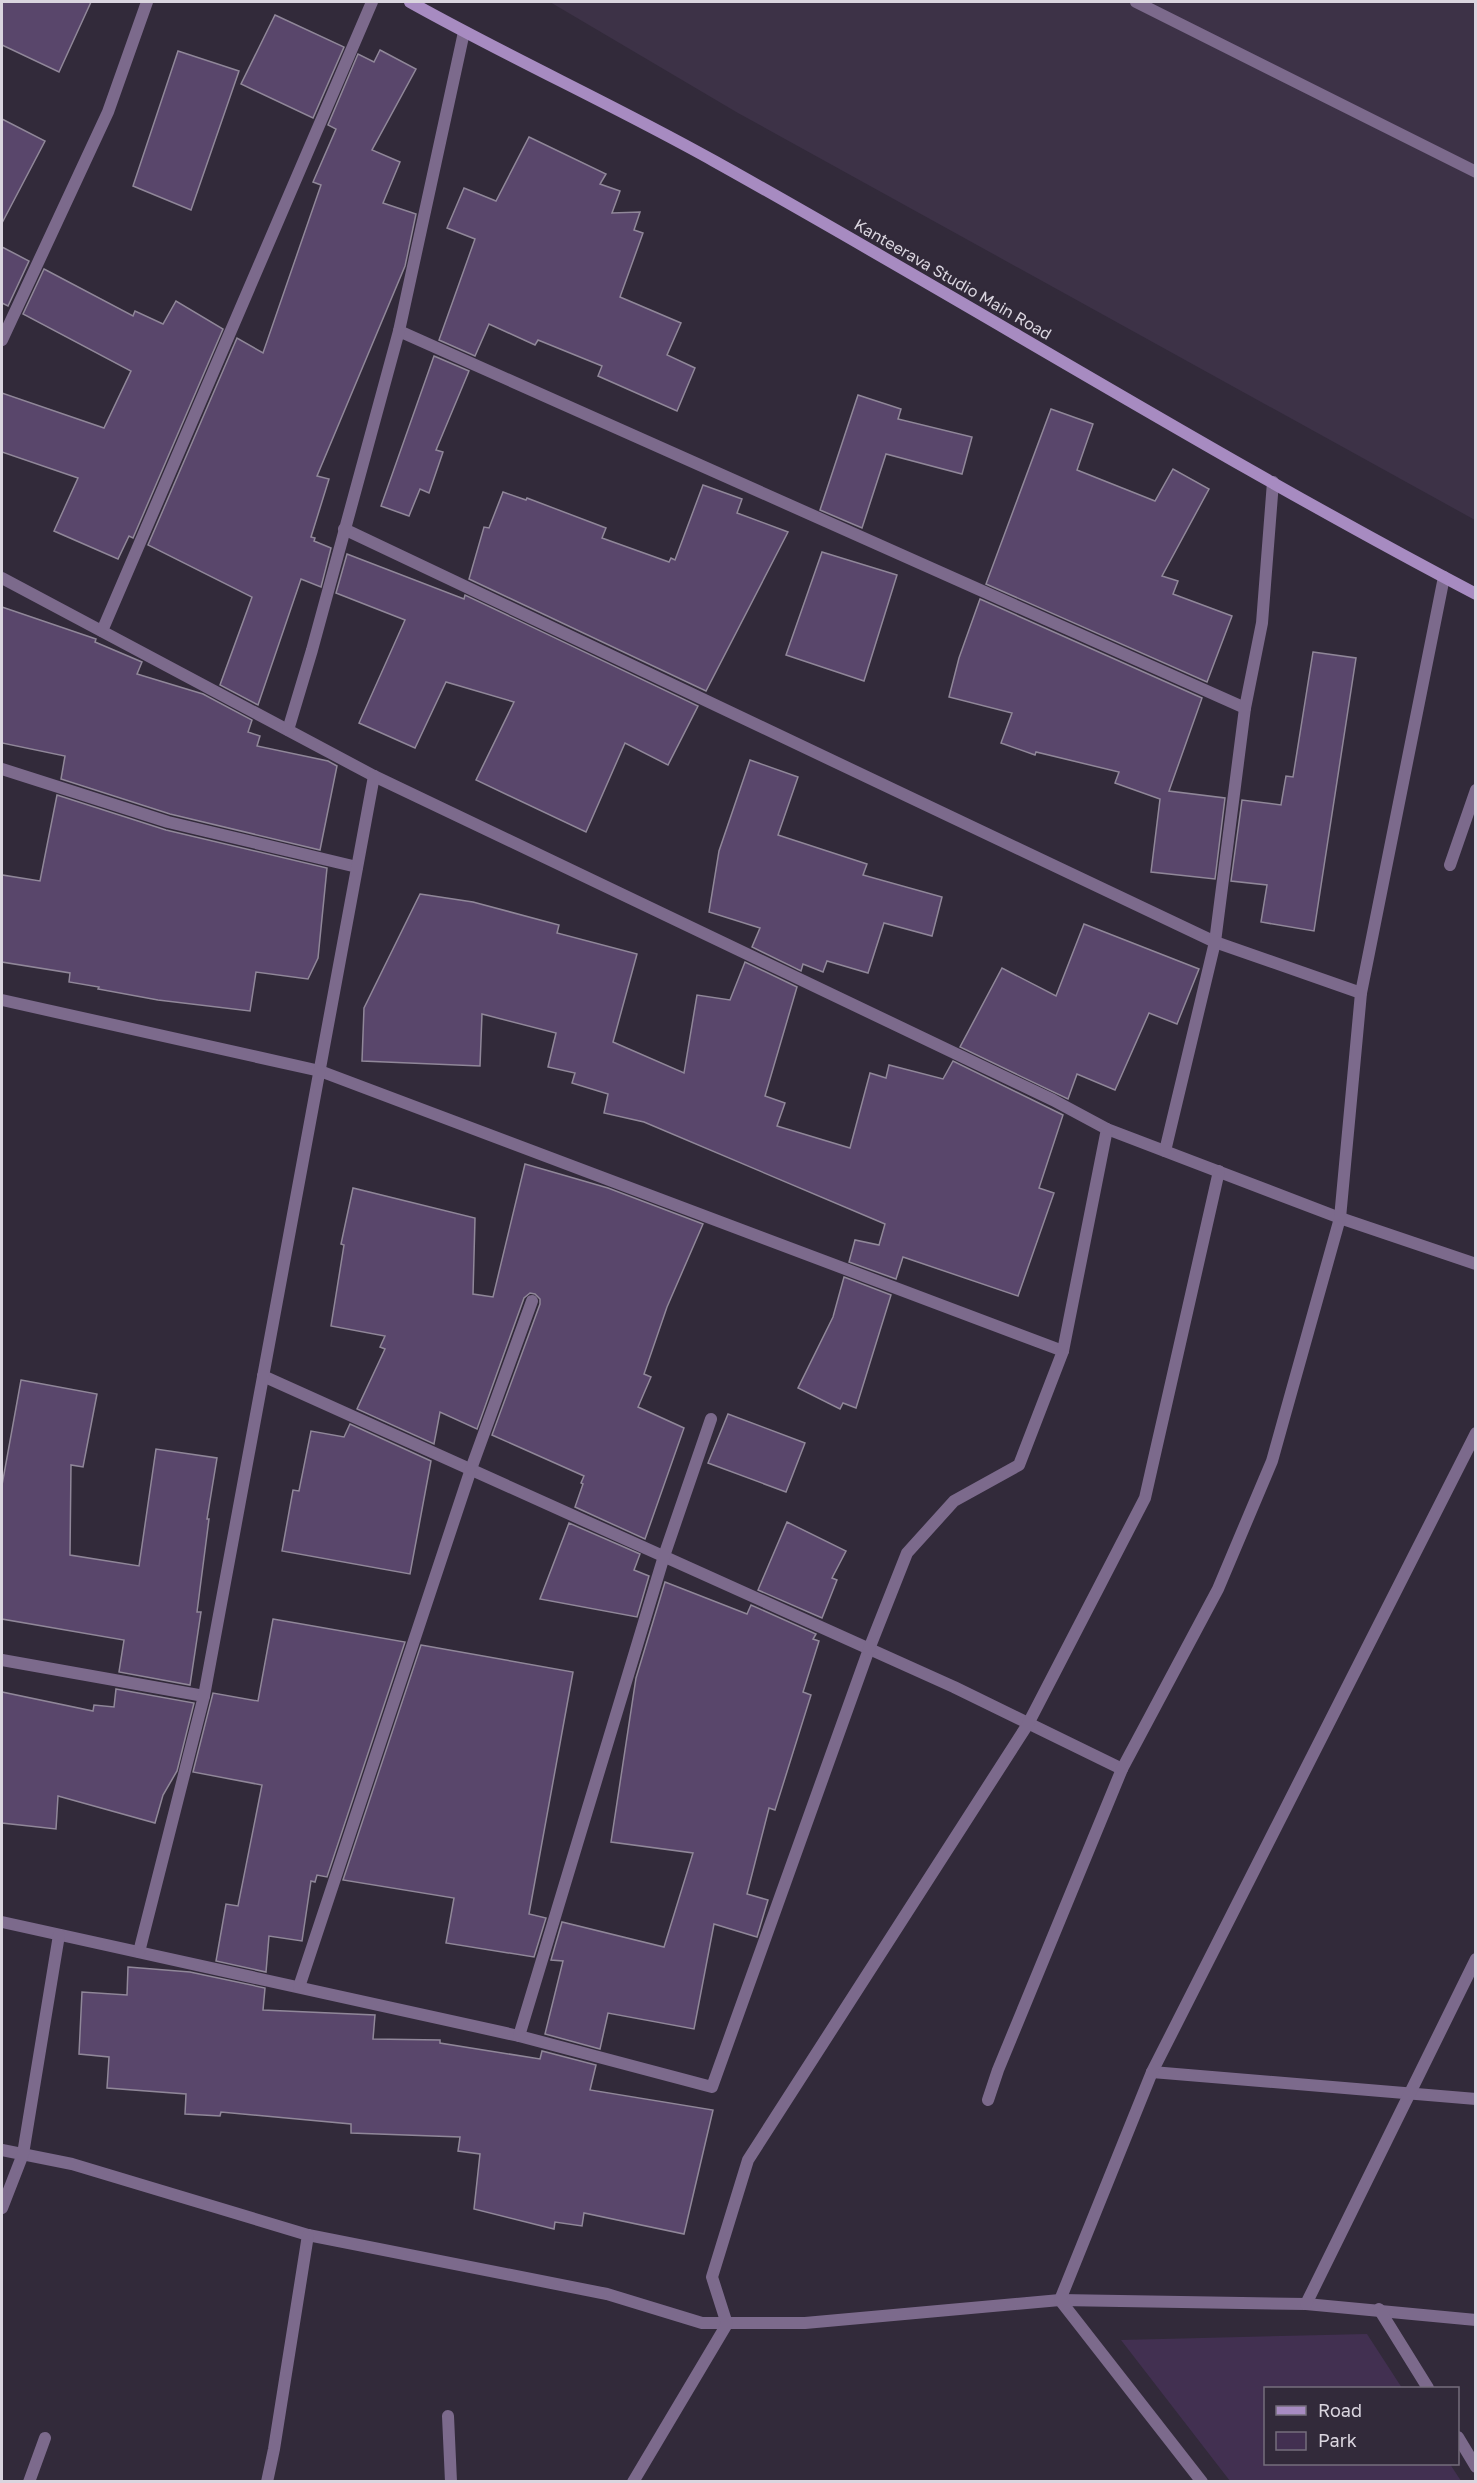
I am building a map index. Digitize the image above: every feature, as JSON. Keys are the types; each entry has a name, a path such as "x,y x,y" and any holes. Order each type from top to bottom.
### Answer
{"main road":[{"name":"Kanteerava Studio Main Road","path":"410,2 712,160 1273,482 1476,594"}],"street":[{"path":"2,340 108,112 147,2"},
{"path":"102,631 372,2"},
{"path":"1138,2 1476,172"},
{"path":"288,730 399,331 464,32"},
{"path":"399,331 1245,708"},
{"path":"1165,1151 1212,941 1245,708 1262,623 1273,482"},
{"path":"344,529 1212,941 1361,993"},
{"path":"988,2100 998,2070 1122,1769 1218,1589 1272,1461 1340,1218 1361,993 1444,577"},
{"path":"2,578 374,776 1053,1100 1107,1129 1340,1218 1476,1264"},
{"path":"2,769 168,822 357,867"},
{"path":"139,1952 204,1696 374,776"},
{"path":"1450,865 1476,790"},
{"path":"2,1000 320,1071 1063,1351"},
{"path":"2,1922 519,2036 712,2087 869,1649 907,1553 954,1501 1019,1465 1063,1351 1107,1129"},
{"path":"633,2481 727,2324 712,2277 748,2160 1028,1724 1145,1498 1219,1171"},
{"path":"299,1987 471,1469 532,1301"},
{"path":"263,1377 954,1687 1122,1769"},
{"path":"519,2036 664,1556 711,1419"},
{"path":"1060,2300 1152,2072 1476,1433"},
{"path":"2,1660 204,1696"},
{"path":"2,2208 23,2154 59,1935"},
{"path":"1306,2304 1476,1959"},
{"path":"1152,2072 1476,2099"},
{"path":"2,2150 72,2164 308,2235 607,2294 702,2323 804,2323 1060,2300 1306,2304 1380,2309 1476,2320"},
{"path":"267,2481 308,2235"},
{"path":"1060,2300 1202,2481"},
{"path":"1380,2309 1427,2387"},
{"path":"448,2416 451,2481"},
{"path":"29,2481 45,2438"},
{"path":"1459,2439 1476,2467"}],"shaded area":[{"path":"550,2 1475,2 1475,520 738,113"}],"green space":[{"path":"1367,2334 1401,2387 1264,2387 1264,2465 1451,2465 1461,2481 1230,2481 1121,2340"}],"building":[{"path":"2,2 91,2 59,72 2,45"},
{"path":"275,15 344,47 313,118 241,84"},
{"path":"380,50 416,69 372,150 400,162 383,203 416,214 405,266 317,476 329,479 311,537 315,538 314,541 331,548 321,587 301,579 258,705 220,685 252,597 148,545 237,338 263,353 321,185 313,182 336,129 328,125 358,54 374,62"},
{"path":"178,51 239,71 191,210 133,186"},
{"path":"2,119 45,141 2,223"},
{"path":"529,137 606,174 600,184 620,191 612,213 640,212 634,230 643,233 620,297 681,323 667,355 695,368 677,411 598,376 602,366 538,340 535,345 489,324 475,356 439,340 475,239 447,228 464,188 496,201"},
{"path":"2,247 29,261 8,306 2,303"},
{"path":"44,269 133,316 135,311 163,324 176,301 223,329 133,538 129,536 118,559 54,531 78,478 2,452 2,393 104,428 131,371 23,314"},
{"path":"434,356 469,371 436,450 443,452 429,493 420,489 409,516 381,506"},
{"path":"858,395 901,409 898,419 972,437 962,474 886,454 862,528 820,510"},
{"path":"1051,409 1093,424 1077,470 1155,501 1173,469 1209,489 1162,576 1178,581 1173,594 1232,616 1207,682 986,584"},
{"path":"703,485 742,499 737,513 788,532 706,691 469,579 484,527 489,528 503,492 526,500 527,498 606,528 602,538 669,562 671,558 675,560"},
{"path":"822,552 897,575 864,681 786,655"},
{"path":"347,554 464,599 465,595 698,706 668,765 625,743 586,832 476,780 514,702 446,682 415,748 359,723 405,620 336,593"},
{"path":"980,599 1202,698 1169,791 1225,798 1215,879 1151,872 1160,799 1115,783 1119,772 1036,752 1035,755 1001,743 1012,713 949,697 959,658"},
{"path":"2,607 96,639 95,642 142,662 137,674 203,694 252,720 248,732 260,736 257,746 328,761 337,766 320,850 170,814 61,779 65,756 2,743"},
{"path":"1313,652 1356,658 1314,931 1261,922 1267,885 1231,881 1242,800 1281,805 1286,776 1293,777"},
{"path":"750,760 798,777 778,835 867,864 863,875 942,897 932,936 884,923 868,973 827,961 823,972 803,964 801,971 752,947 760,928 709,912 719,851"},
{"path":"57,795 166,830 327,868 318,958 308,979 256,972 250,1011 158,1000 98,989 99,987 69,982 70,973 2,962 2,875 40,881"},
{"path":"420,894 473,902 559,925 557,933 637,954 613,1042 684,1073 697,995 730,1000 745,962 797,987 765,1096 785,1103 777,1126 850,1148 870,1073 886,1078 889,1065 943,1079 953,1061 1063,1115 1039,1188 1054,1193 1018,1296 903,1257 896,1279 849,1262 855,1240 879,1245 885,1224 644,1122 604,1113 608,1094 572,1083 575,1073 548,1067 556,1033 482,1014 480,1066 362,1061 364,1008"},
{"path":"1084,924 1199,969 1177,1024 1149,1013 1115,1090 1077,1074 1068,1099 960,1047 1002,968 1056,996"},
{"path":"525,1164 608,1188 703,1224 667,1307 644,1374 651,1377 638,1407 684,1428 645,1539 575,1507 584,1476 492,1435 540,1304 540,1299 535,1294 530,1293 524,1298 477,1429 440,1412 434,1444 357,1409 385,1349 380,1347 385,1336 331,1326 344,1245 341,1244 353,1188 475,1218 473,1294 493,1297"},
{"path":"844,1277 891,1295 856,1408 843,1403 840,1409 798,1388 833,1317"},
{"path":"21,1380 97,1394 83,1467 71,1465 70,1555 139,1566 156,1449 217,1458 207,1519 209,1519 197,1612 201,1612 190,1685 119,1672 124,1640 2,1619 2,1485"},
{"path":"728,1414 805,1443 786,1492 708,1463"},
{"path":"350,1424 431,1461 410,1574 282,1551 293,1490 299,1491 311,1431 344,1437"},
{"path":"787,1522 846,1551 832,1578 837,1580 822,1618 758,1590"},
{"path":"569,1523 640,1554 634,1570 649,1576 637,1617 540,1599"},
{"path":"665,1582 747,1614 751,1605 816,1634 813,1639 819,1641 803,1692 811,1695 775,1810 769,1808 747,1894 768,1900 757,1937 714,1924 694,2029 608,2013 600,2049 545,2034 563,1961 551,1960 562,1922 664,1947 693,1853 611,1842 636,1678"},
{"path":"273,1619 405,1642 327,1877 317,1875 315,1882 311,1881 302,1941 269,1936 266,1972 216,1961 226,1904 238,1906 262,1785 193,1772 213,1693 258,1701"},
{"path":"421,1645 573,1672 529,1914 546,1918 534,1957 446,1943 454,1898 343,1880"},
{"path":"116,1689 194,1703 177,1771 163,1795 155,1823 58,1796 56,1829 2,1823 2,1692 93,1711 94,1705 114,1707"},
{"path":"128,1967 190,1972 265,1988 263,2010 375,2015 373,2039 440,2040 440,2043 540,2059 542,2051 596,2065 590,2090 713,2110 684,2234 584,2213 582,2226 555,2222 554,2229 474,2209 480,2154 458,2151 460,2137 351,2133 351,2124 221,2112 220,2116 185,2114 186,2094 107,2088 109,2057 79,2054 82,1992 127,1995"}]}
